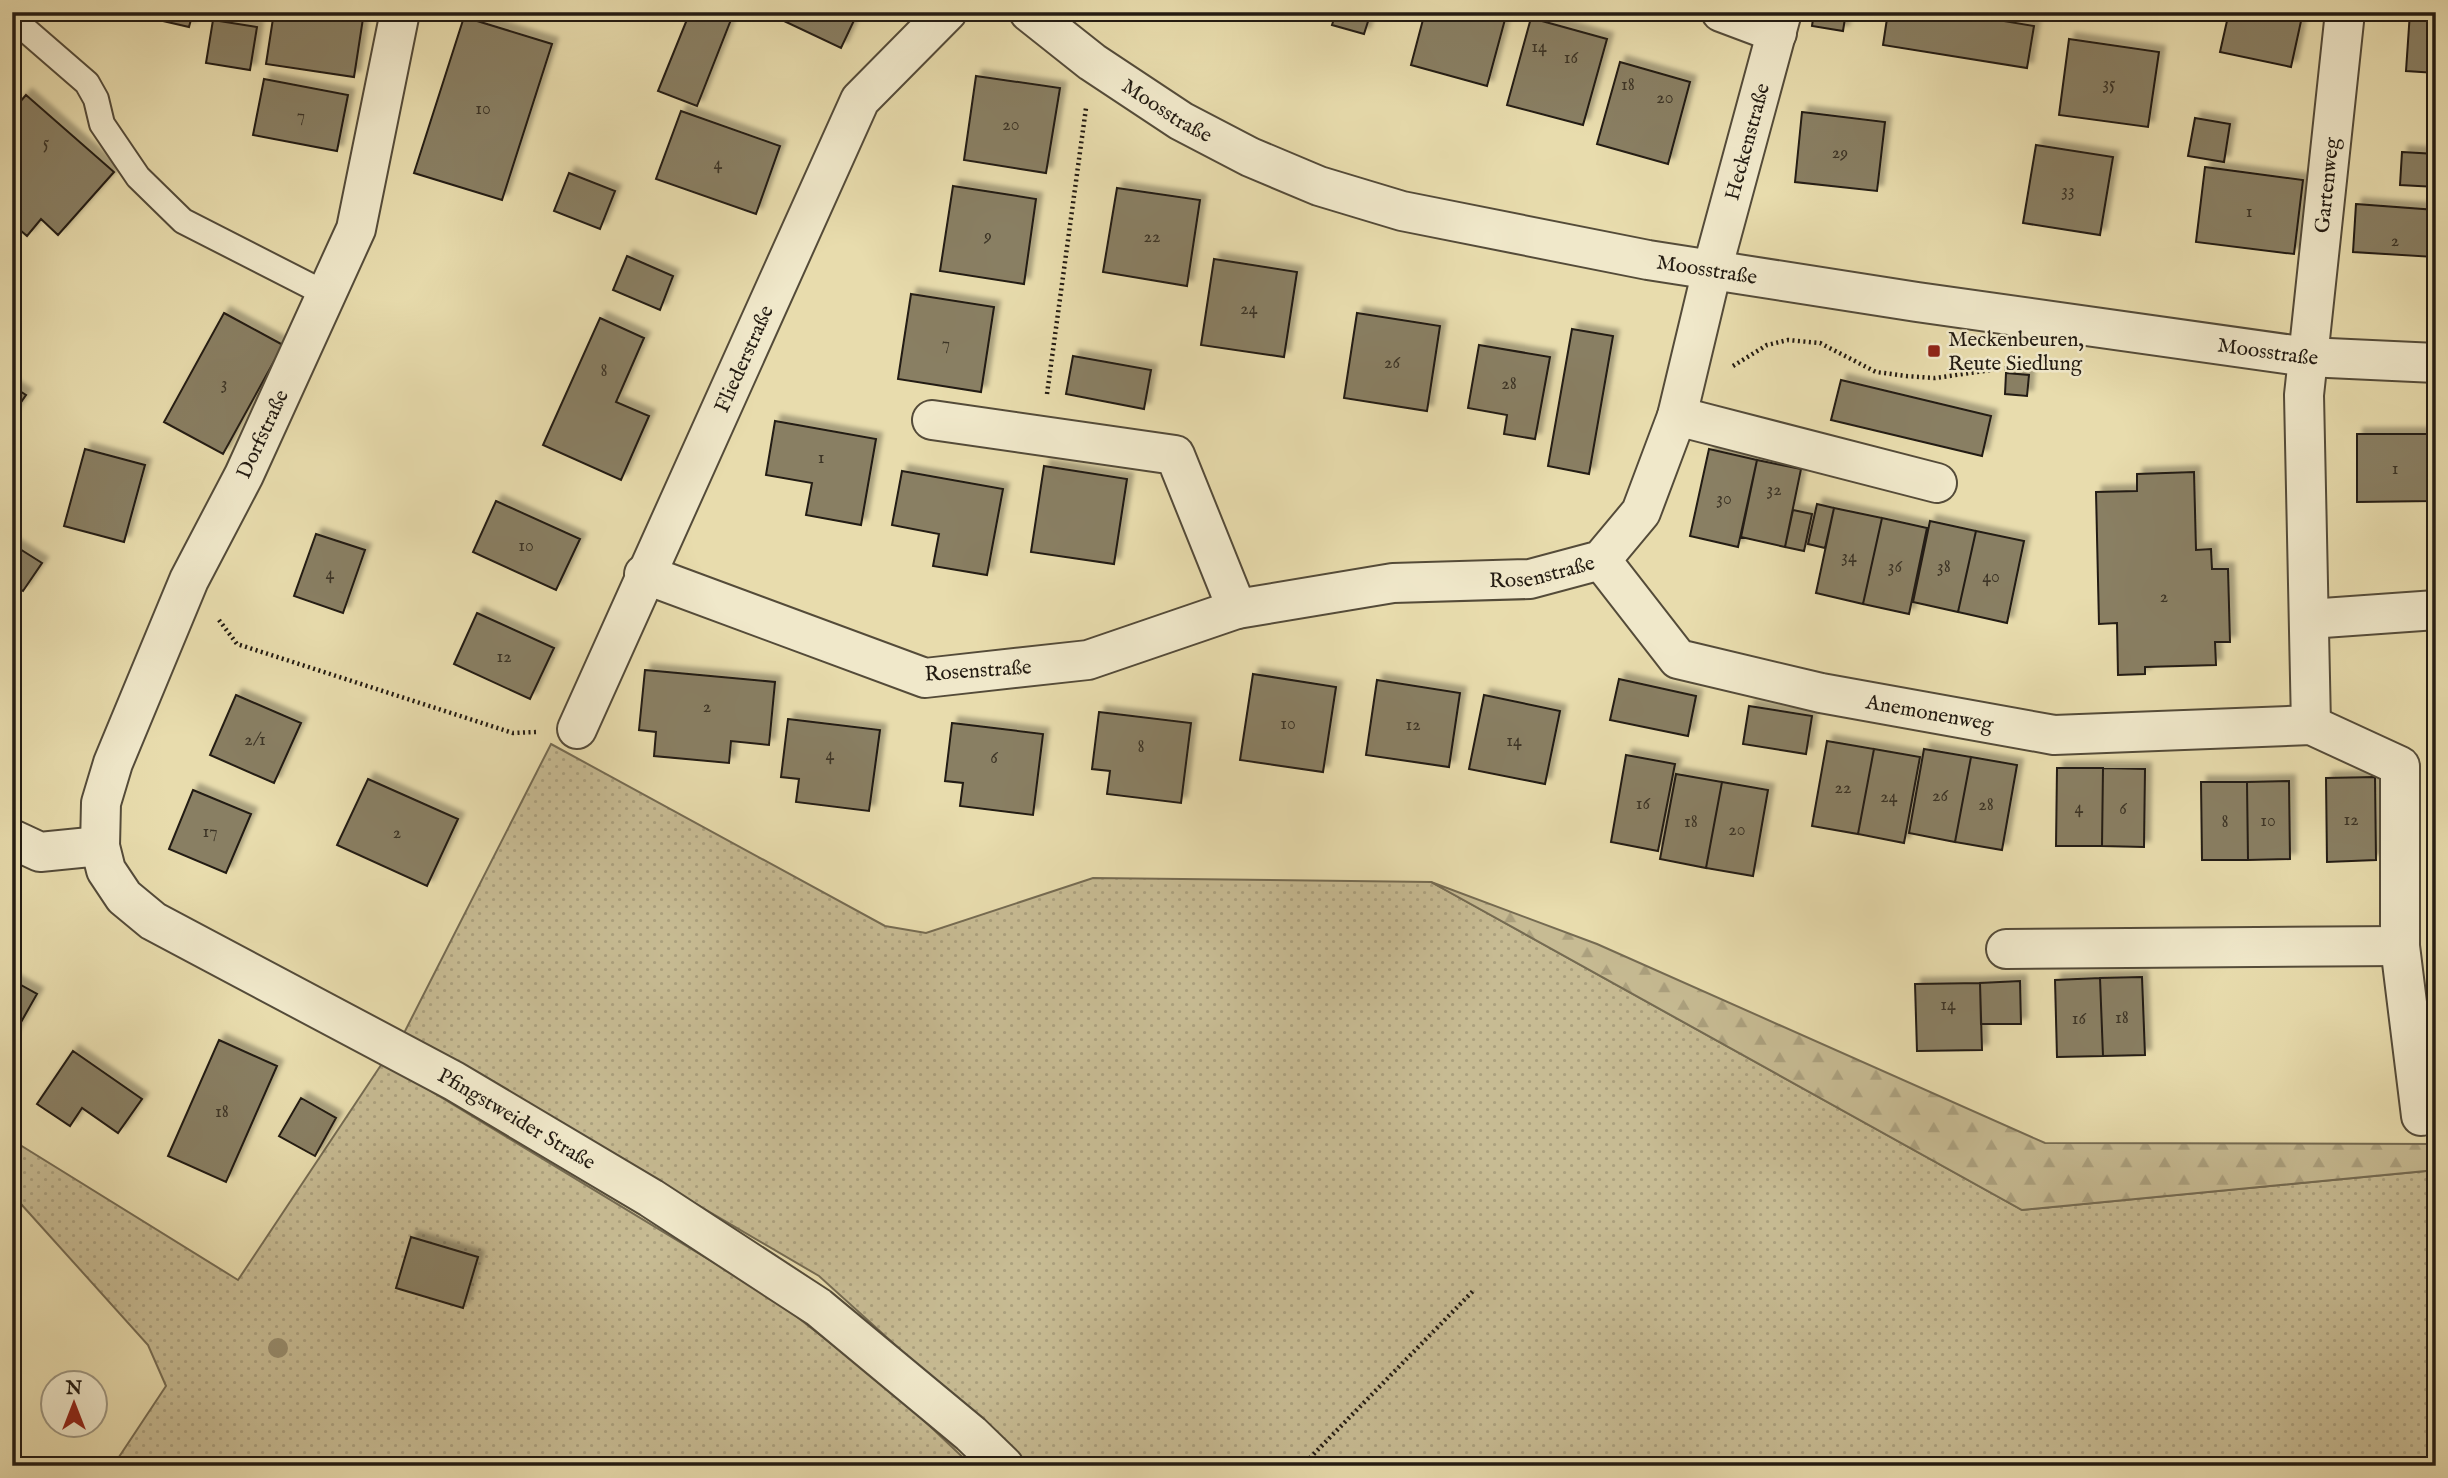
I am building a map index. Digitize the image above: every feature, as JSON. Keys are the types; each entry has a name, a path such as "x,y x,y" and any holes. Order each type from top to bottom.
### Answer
{"street":[{"name":"Dorfstraße","path":"100,846 101,803 113,762 189,580 244,475 356,229 400,12"},
{"name":"Fliederstraße","path":"577,729 644,574 860,100 947,12"},
{"name":"Moosstraße","path":"1029,12 1092,62 1181,121 1250,157 1319,186 1402,211 1518,236 1712,270 2307,357 2436,363"},
{"path":"1721,12 1780,22"},
{"name":"Gartenweg","path":"2307,357 2346,12"},
{"name":"Heckenstraße","path":"1712,270 1780,22"},
{"name":"Rosenstraße","path":"644,574 925,678 1088,660 1237,609 1393,583 1530,579 1601,560 1641,512 1679,407 1712,270"},
{"path":"2307,357 2304,395 2311,725"},
{"path":"1679,407 1937,482"},
{"path":"932,420 1175,455 1237,609"},
{"name":"Anemonenweg","path":"1601,560 1678,659 1821,693 2054,735 2311,725 2400,766 2400,946 2421,1115 2436,1113"},
{"path":"2309,619 2436,610"},
{"path":"12,839 40,852 100,846"},
{"name":"Pfingstweider Straße","path":"100,846 106,870 124,897 153,921 454,1081 651,1198 818,1307 971,1434 1004,1466"},
{"path":"2006,949 2400,946"}],"lane":[{"path":"12,18 87,83 96,99 102,124 138,177 183,221 326,294"}],"path":[{"path":"1041,436 1092,62"},
{"path":"1679,407 1767,345 1787,340 1819,342 1876,372 1906,376 1935,377 1987,368 2039,364"},
{"path":"189,580 237,644 513,733 577,729"},
{"path":"1303,1466 1474,1290"}],"green space":[{"path":"551,744 885,926 926,933 1093,878 1431,882 2022,1210 2436,1170 2436,1466 1029,1466 819,1276 404,1033"},
{"path":"1431,882 1597,944 2045,1143 2436,1144 2436,1170 2022,1210"},
{"path":"383,1062 774,1299 896,1394 972,1466 113,1466 166,1386 148,1345 12,1194 12,1140 238,1280"}],"building":[{"path":"124,12 193,12 189,27"},
{"path":"274,12 364,12 354,77 266,64"},
{"path":"690,12 734,12 697,106 658,91"},
{"path":"765,12 858,12 841,48"},
{"path":"1336,12 1371,12 1364,34 1332,25"},
{"path":"1425,12 1507,12 1487,86 1411,65"},
{"path":"1814,12 1846,12 1843,31 1812,26"},
{"path":"1888,12 1950,12 2034,26 2027,68 1883,45"},
{"path":"2229,12 2303,12 2291,67 2220,52"},
{"path":"2410,12 2436,12 2436,73 2406,71"},
{"path":"464,17 552,44 502,200 414,173"},
{"path":"1531,18 1607,39 1583,125 1507,105"},
{"path":"213,20 257,27 250,70 206,63"},
{"path":"2069,39 2159,52 2148,127 2059,115"},
{"path":"1620,62 1690,82 1668,164 1597,144"},
{"path":"976,76 1060,88 1046,173 964,160"},
{"path":"264,79 348,95 337,151 253,135"},
{"path":"26,95 114,172 58,235 41,219 27,236 12,223 12,111"},
{"path":"681,111 780,146 756,214 656,179"},
{"path":"1802,112 1885,122 1877,191 1795,182"},
{"path":"2195,118 2230,124 2224,162 2188,156"},
{"path":"2036,145 2113,157 2100,235 2023,223"},
{"path":"2402,152 2436,154 2436,187 2400,185"},
{"path":"2205,167 2303,180 2294,254 2196,242"},
{"path":"569,173 615,191 600,229 554,211"},
{"path":"953,186 1036,199 1024,284 940,271"},
{"path":"1117,188 1200,200 1187,286 1103,272"},
{"path":"2356,204 2436,210 2434,257 2353,252"},
{"path":"627,256 673,276 660,310 613,290"},
{"path":"1214,259 1297,272 1284,357 1201,345"},
{"path":"911,294 994,307 981,392 898,379"},
{"path":"224,313 283,345 223,454 164,422"},
{"path":"1357,313 1440,326 1427,411 1344,398"},
{"path":"600,318 644,338 616,402 649,416 621,480 543,445"},
{"path":"1572,329 1613,336 1589,474 1548,466"},
{"path":"1479,345 1550,357 1535,439 1504,434 1507,415 1468,408"},
{"path":"1073,356 1151,370 1144,409 1066,394"},
{"path":"2006,373 2029,375 2027,396 2005,394"},
{"path":"1841,380 1991,416 1982,456 1831,420"},
{"path":"12,386 26,395 12,415"},
{"path":"775,421 876,439 861,525 806,515 812,483 766,475"},
{"path":"2357,434 2432,434 2433,501 2357,502"},
{"path":"85,449 145,465 124,542 64,526"},
{"path":"1709,449 1757,460 1738,547 1690,536"},
{"path":"1757,460 1801,469 1785,547 1741,537"},
{"path":"1044,466 1127,479 1114,564 1031,552"},
{"path":"902,471 1003,489 987,575 933,566 939,534 892,525"},
{"path":"2194,472 2196,550 2211,549 2212,569 2228,569 2230,642 2215,642 2216,665 2145,667 2145,674 2118,675 2117,623 2099,624 2096,492 2137,491 2137,474"},
{"path":"496,501 580,539 556,590 473,552"},
{"path":"1817,504 1834,508 1825,548 1808,544"},
{"path":"1834,508 1882,518 1863,604 1816,593"},
{"path":"1793,510 1812,514 1804,551 1785,547"},
{"path":"1882,518 1927,528 1909,614 1863,604"},
{"path":"1930,521 1976,531 1958,612 1913,602"},
{"path":"1976,531 2024,541 2007,623 1958,612"},
{"path":"316,534 365,550 343,613 294,596"},
{"path":"12,544 42,563 23,591 12,584"},
{"path":"477,613 554,648 530,699 454,664"},
{"path":"645,670 775,682 769,745 731,741 729,763 654,756 656,732 639,730"},
{"path":"1253,674 1336,687 1323,772 1240,760"},
{"path":"1619,679 1696,696 1688,736 1610,720"},
{"path":"1377,680 1460,693 1449,767 1366,755"},
{"path":"236,695 301,723 274,783 210,755"},
{"path":"1484,695 1560,711 1545,784 1469,769"},
{"path":"1749,706 1812,716 1806,754 1743,744"},
{"path":"1099,712 1191,723 1181,803 1107,794 1110,771 1092,769"},
{"path":"788,719 880,730 869,811 796,802 799,779 781,777"},
{"path":"952,723 1043,734 1033,815 960,806 963,783 945,781"},
{"path":"1827,741 1874,749 1858,834 1812,826"},
{"path":"1874,749 1920,757 1904,843 1858,834"},
{"path":"1924,749 1971,757 1955,842 1909,833"},
{"path":"1626,755 1675,764 1658,851 1611,842"},
{"path":"1971,757 2017,765 2002,850 1955,842"},
{"path":"2057,768 2103,768 2102,846 2056,846"},
{"path":"2103,768 2145,769 2144,847 2102,846"},
{"path":"1676,774 1722,782 1706,868 1660,859"},
{"path":"2375,777 2376,860 2327,862 2326,778"},
{"path":"368,779 458,819 427,886 337,845"},
{"path":"2289,781 2290,859 2248,860 2247,782"},
{"path":"1722,782 1768,790 1753,876 1706,868"},
{"path":"2201,782 2247,782 2248,860 2202,860"},
{"path":"193,790 251,814 226,873 169,849"},
{"path":"2142,977 2145,1055 2103,1056 2100,978"},
{"path":"2100,978 2103,1056 2057,1057 2055,980"},
{"path":"12,980 37,994 12,1038"},
{"path":"2020,981 2021,1024 1981,1024 1980,983"},
{"path":"1980,983 1982,1050 1917,1051 1915,984"},
{"path":"219,1040 277,1066 226,1182 168,1156"},
{"path":"73,1051 142,1099 118,1133 82,1108 70,1126 37,1104"},
{"path":"301,1098 336,1118 315,1156 279,1136"},
{"path":"411,1237 478,1257 463,1308 396,1288"}],"place":[{"name":"Meckenbeuren, Reute Siedlung","path":"1934,351"}]}
